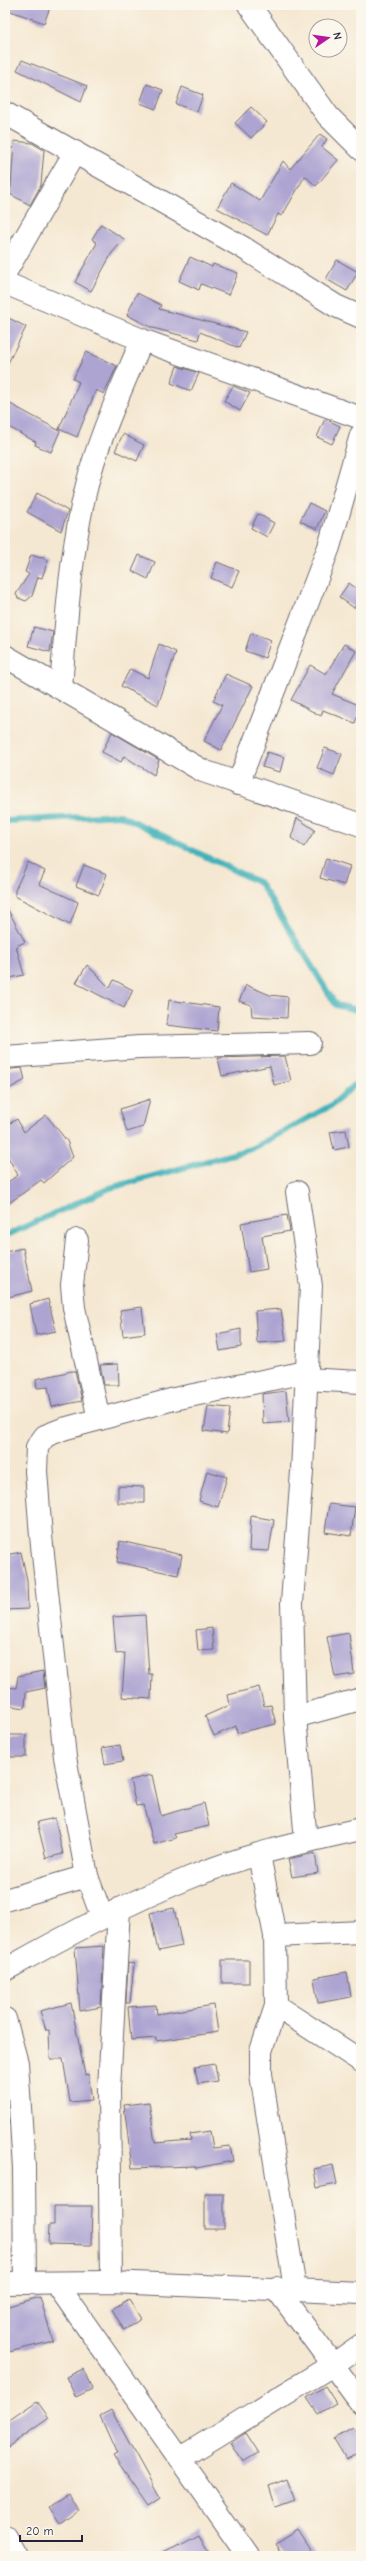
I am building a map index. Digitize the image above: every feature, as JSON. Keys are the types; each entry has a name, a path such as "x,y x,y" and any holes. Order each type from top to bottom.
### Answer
{"street":[{"path":"249,5 328,116 361,150"},
{"path":"5,113 242,247 336,306 361,317"},
{"path":"5,274 75,152"},
{"path":"5,283 142,340 361,418"},
{"path":"61,688 69,588 85,492 102,435 142,340"},
{"path":"238,784 328,547 361,435"},
{"path":"5,656 203,771 361,825"},
{"path":"5,1057 139,1047 310,1043"},
{"path":"297,1192 311,1286 305,1375 302,1471 292,1603 295,1717 306,1841"},
{"path":"77,1240 72,1285 74,1308 99,1419"},
{"path":"111,2282 108,2088 110,1913 87,1876 65,1758 36,1471 37,1447 45,1436 99,1419 174,1399 305,1375 361,1382"},
{"path":"295,1717 361,1699"},
{"path":"5,1970 110,1913 191,1877 306,1841 361,1829"},
{"path":"258,1855 276,1936 276,2006 261,2051 261,2074 286,2289 361,2403"},
{"path":"5,1900 87,1876"},
{"path":"276,1936 361,1932"},
{"path":"276,2006 361,2061"},
{"path":"5,2019 17,2063 24,2167 15,2283 111,2282 361,2293"},
{"path":"56,2283 248,2556"},
{"path":"179,2459 334,2364 361,2345"},
{"path":"5,2537 16,2556"}],"building":[{"path":"5,5 51,5 44,23 5,9"},
{"path":"22,60 87,86 81,102 17,70"},
{"path":"147,84 163,90 156,109 140,103"},
{"path":"182,87 203,95 197,112 176,104"},
{"path":"251,107 267,122 251,138 235,123"},
{"path":"320,134 327,139 322,147 338,160 316,186 305,176 282,216 278,214 267,235 217,208 231,183 260,201 283,161 290,169"},
{"path":"14,141 32,143 44,150 41,185 30,205 8,193 11,187"},
{"path":"101,224 124,239 112,253 91,291 75,282 97,243 92,239"},
{"path":"190,257 212,267 213,264 238,273 229,295 201,284 199,290 179,281"},
{"path":"337,260 358,272 347,291 326,279"},
{"path":"137,293 161,305 159,309 246,332 239,348 200,332 198,340 153,328 127,315"},
{"path":"5,316 26,327 5,369"},
{"path":"86,352 117,366 104,394 96,390 77,437 59,429 79,382 73,379"},
{"path":"177,366 199,373 191,391 171,383"},
{"path":"233,386 250,393 240,411 224,401"},
{"path":"5,401 60,431 51,452 35,445 36,442 5,425"},
{"path":"325,419 340,426 332,444 317,437"},
{"path":"123,434 144,445 137,461 115,451"},
{"path":"37,493 68,511 61,531 27,512"},
{"path":"309,503 325,511 317,529 300,521"},
{"path":"258,514 274,523 267,537 251,528"},
{"path":"31,555 41,558 43,556 44,559 48,560 42,578 38,577 32,596 26,601 18,598 16,594 29,574 25,572"},
{"path":"139,555 155,562 148,579 132,571"},
{"path":"217,562 239,571 232,587 211,578"},
{"path":"349,583 361,592 361,598 354,608 339,597"},
{"path":"34,627 53,632 50,652 28,646"},
{"path":"251,633 271,640 265,658 245,651"},
{"path":"159,644 176,652 158,705 121,686 130,669 148,678"},
{"path":"344,644 356,651 332,694 361,706 355,723 323,710 321,716 291,700 310,665 326,674"},
{"path":"226,674 253,686 221,750 204,741 222,705 213,701"},
{"path":"112,732 159,760 154,775 124,756 121,762 102,752"},
{"path":"325,748 342,754 334,775 317,768"},
{"path":"267,752 284,757 280,772 262,767"},
{"path":"297,818 315,830 304,847 291,838"},
{"path":"326,858 350,866 344,885 320,878"},
{"path":"28,862 45,871 39,884 78,902 70,925 15,896 15,890"},
{"path":"84,865 107,874 99,895 76,886"},
{"path":"5,904 25,942 16,946 24,975 5,979"},
{"path":"87,965 110,988 114,980 133,990 124,1008 76,983"},
{"path":"246,985 270,995 288,997 287,1018 252,1016 251,1005 239,1001"},
{"path":"169,1000 219,1007 217,1031 166,1025"},
{"path":"285,1056 291,1081 274,1085 270,1066 222,1076 218,1058"},
{"path":"22,1068 25,1080 5,1091 5,1072 11,1069"},
{"path":"150,1099 143,1127 127,1132 120,1109"},
{"path":"46,1115 67,1141 73,1157 44,1183 41,1180 5,1206 5,1184 18,1175 5,1152 5,1126 17,1119 24,1132"},
{"path":"346,1130 349,1147 334,1150 330,1132"},
{"path":"287,1215 290,1231 262,1236 267,1269 249,1272 241,1223"},
{"path":"23,1248 32,1291 5,1298 5,1252"},
{"path":"48,1299 56,1331 36,1335 30,1304"},
{"path":"142,1307 145,1333 123,1336 120,1310"},
{"path":"281,1309 286,1341 257,1343 255,1311"},
{"path":"241,1329 241,1347 220,1351 217,1334"},
{"path":"118,1364 119,1385 104,1385 100,1365"},
{"path":"75,1371 82,1401 52,1407 48,1387 37,1388 36,1379"},
{"path":"286,1391 289,1422 263,1424 262,1394"},
{"path":"208,1406 230,1408 227,1434 204,1431"},
{"path":"207,1471 227,1477 218,1507 199,1501"},
{"path":"118,1486 144,1487 144,1503 118,1503"},
{"path":"329,1504 355,1507 351,1536 325,1532"},
{"path":"251,1516 274,1520 269,1551 249,1550"},
{"path":"120,1541 182,1555 178,1575 117,1562"},
{"path":"21,1552 27,1580 28,1609 5,1610 5,1555"},
{"path":"145,1615 149,1674 152,1674 151,1699 122,1697 125,1653 116,1654 113,1617"},
{"path":"212,1628 214,1650 198,1651 196,1630"},
{"path":"349,1633 354,1674 335,1677 327,1637"},
{"path":"43,1671 45,1688 26,1692 25,1708 5,1705 6,1687 16,1688 18,1676"},
{"path":"259,1687 264,1706 271,1705 276,1724 237,1733 236,1726 214,1736 205,1716 230,1705 228,1695"},
{"path":"5,1735 26,1735 26,1757 5,1757"},
{"path":"120,1745 123,1761 105,1764 102,1748"},
{"path":"152,1775 161,1816 204,1803 209,1826 174,1834 176,1838 154,1844 143,1805 136,1806 130,1780"},
{"path":"55,1818 63,1854 46,1858 37,1822"},
{"path":"315,1853 318,1873 292,1877 288,1859"},
{"path":"174,1908 182,1946 158,1951 150,1913"},
{"path":"104,1946 101,2007 80,2011 75,1948"},
{"path":"222,1960 249,1960 249,1983 222,1983"},
{"path":"128,1963 134,1964 130,2003 126,2003"},
{"path":"347,1972 351,1997 318,2003 314,1978"},
{"path":"71,2003 85,2075 88,2074 92,2100 70,2102 63,2059 50,2059 49,2030 46,2030 40,2011"},
{"path":"156,2005 157,2014 214,2005 218,2032 156,2041 156,2038 131,2040 128,2007"},
{"path":"215,2064 218,2081 198,2084 195,2067"},
{"path":"149,2102 155,2143 191,2140 190,2134 210,2131 213,2148 230,2146 233,2161 196,2168 195,2166 132,2168 124,2105"},
{"path":"333,2165 337,2184 317,2188 314,2169"},
{"path":"205,2194 224,2194 224,2229 205,2229"},
{"path":"54,2206 92,2206 91,2245 48,2244 49,2225 54,2225"},
{"path":"40,2297 53,2341 5,2353 5,2307"},
{"path":"129,2299 141,2319 124,2330 112,2309"},
{"path":"83,2369 92,2389 76,2397 66,2377"},
{"path":"325,2386 336,2403 318,2414 307,2398"},
{"path":"37,2401 49,2418 5,2449 5,2423"},
{"path":"111,2410 160,2498 148,2506 113,2456 117,2454 100,2416"},
{"path":"353,2428 361,2441 361,2451 346,2459 334,2439"},
{"path":"245,2433 258,2453 243,2462 231,2443"},
{"path":"287,2479 295,2501 276,2508 269,2486"},
{"path":"68,2493 79,2509 60,2523 49,2507"},
{"path":"298,2530 315,2556 284,2556 276,2544"},
{"path":"199,2534 210,2556 158,2556"}],"waterway":[{"path":"5,821 120,815 260,883 336,1005 361,1011"},
{"path":"5,1236 110,1188 251,1149 332,1105 361,1079"}]}
